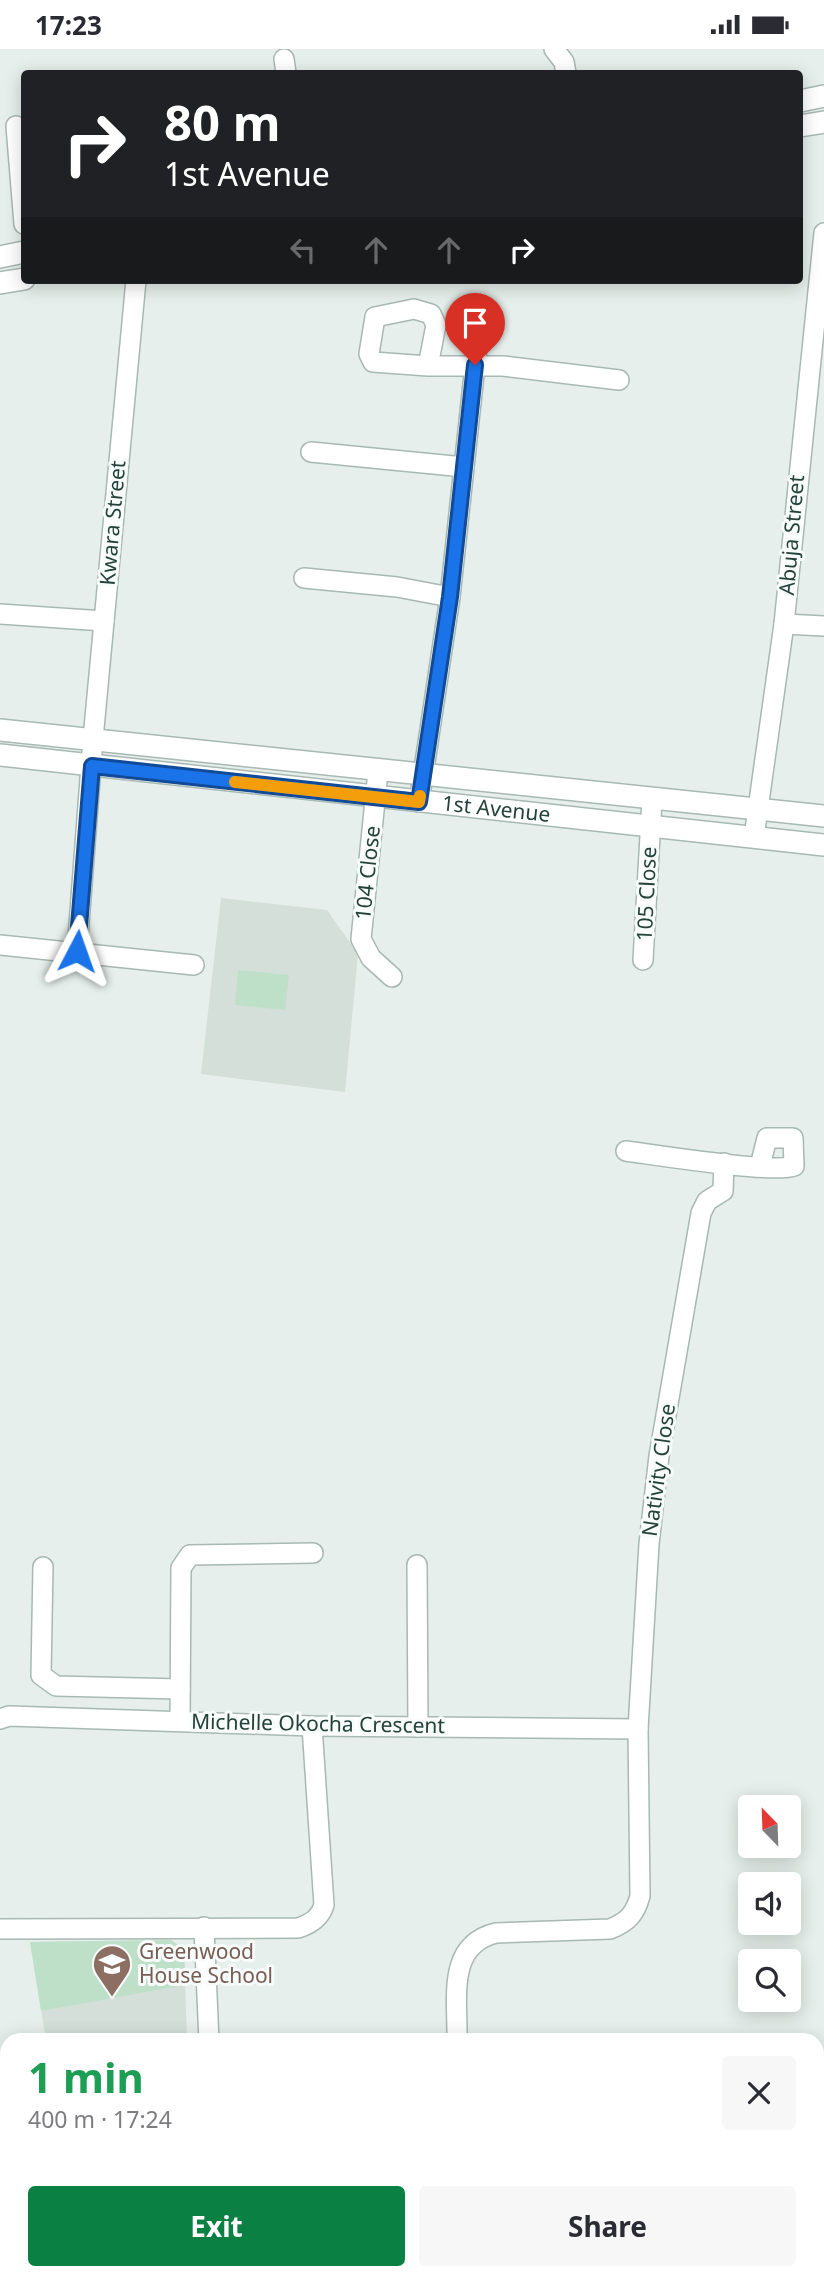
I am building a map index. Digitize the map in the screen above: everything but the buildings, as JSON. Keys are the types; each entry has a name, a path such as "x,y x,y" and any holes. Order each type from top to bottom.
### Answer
{"street":[{"path":"554,49 564,62 565,70"},
{"path":"803,100 824,96"},
{"path":"803,126 824,122"},
{"path":"16,126 21,187"},
{"name":"Abuja Street","path":"754,837 784,624 824,233"},
{"path":"0,257 21,253"},
{"path":"0,283 21,280"},
{"name":"Kwara Street","path":"77,951 93,739 136,284"},
{"path":"428,366 476,356 619,380"},
{"path":"419,802 450,597 476,356"},
{"path":"804,411 824,412"},
{"path":"312,452 464,467"},
{"path":"304,578 397,587 450,597"},
{"path":"0,614 104,621"},
{"path":"784,624 824,627"},
{"name":"1st Avenue","path":"0,730 824,816"},
{"name":"1st Avenue","path":"0,755 376,799 824,845"},
{"name":"104 Close","path":"378,771 361,939 371,958 392,977"},
{"name":"105 Close","path":"643,960 652,800"},
{"path":"0,945 194,965"},
{"path":"626,1151 760,1166"},
{"name":"Nativity Close","path":"457,2033 459,1965 466,1949 478,1937 496,1933 610,1929 623,1924 636,1911 640,1896 638,1729 648,1554 659,1456 701,1213 706,1201 723,1191 724,1163"},
{"path":"180,1721 181,1568 185,1558 190,1555 313,1553"},
{"path":"417,1565 418,1727"},
{"path":"43,1567 41,1675 47,1682 55,1686 180,1689"},
{"name":"Michelle Okocha Crescent","path":"0,1719 9,1716 312,1726 638,1729"},
{"path":"0,1929 298,1928 309,1925 321,1915 324,1905 312,1726"},
{"path":"204,1927 209,2033"}],"shaded area":[{"path":"221,898 327,910 358,954 345,1092 201,1074"},
{"name":"Greenwood House School","path":"171,1940 184,1949 187,2033 45,2033 30,1942"}],"green space":[{"path":"238,970 289,975 285,1010 235,1005"},
{"path":"171,1940 184,1949 185,1985 41,2011 30,1942"}],"slow traffic":[{"path":"235,782 376,799 419,802 420,796"}],"place":[{"name":"Greenwood House School","path":"112,1998"}],"route":[{"path":"77,951 92,766 419,802 450,597 475,365"}]}
